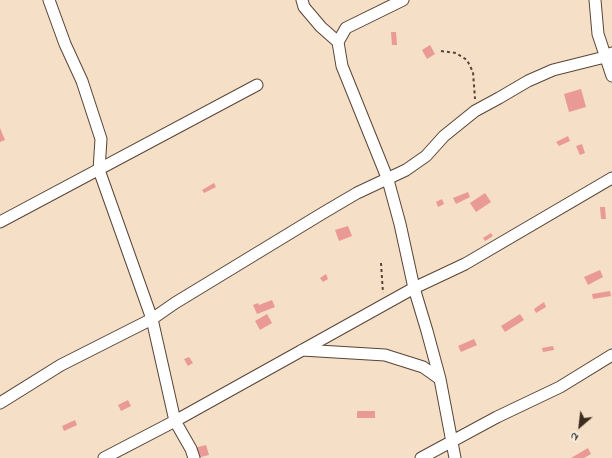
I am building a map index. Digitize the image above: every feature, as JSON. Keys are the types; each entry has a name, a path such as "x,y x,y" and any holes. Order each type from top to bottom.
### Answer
{"street":[{"path":"49,0 65,44 82,81 101,139 98,170 152,319 175,421 194,458"},
{"path":"302,0 304,7 321,27 338,42 342,66 388,180 414,288 440,379 455,458"},
{"path":"338,42 346,28 403,0"},
{"path":"595,0 598,34 609,55 612,76"},
{"path":"0,403 62,365 152,319 175,303 357,193 388,180 406,170 426,156 444,136 475,111 528,81 553,70 609,55"},
{"path":"0,222 257,85"},
{"path":"104,458 175,421 414,288 465,264 612,178"},
{"path":"301,350 385,355 423,367 440,379"},
{"path":"421,458 497,417 560,387 612,355"}],"path":[{"path":"441,51 456,53 468,60 473,72 475,111"},
{"path":"381,263 384,305"}],"building":[{"path":"391,32 396,32 397,45 392,45"},
{"path":"430,45 435,54 427,59 422,50"},
{"path":"581,89 586,107 569,112 564,94"},
{"path":"0,128 5,140 0,142"},
{"path":"568,136 570,141 559,146 556,142"},
{"path":"582,144 585,153 580,155 576,146"},
{"path":"214,183 216,187 204,193 202,190"},
{"path":"468,192 470,197 456,204 453,198"},
{"path":"485,193 491,202 476,212 470,203"},
{"path":"442,199 444,204 438,207 436,202"},
{"path":"600,207 605,207 606,219 601,219"},
{"path":"348,226 352,236 339,241 335,230"},
{"path":"491,233 493,236 485,241 483,238"},
{"path":"600,270 603,277 588,285 584,277"},
{"path":"326,274 328,279 323,282 320,278"},
{"path":"610,291 611,296 593,299 592,294"},
{"path":"272,300 275,307 257,314 253,305 258,303 259,305"},
{"path":"544,302 546,307 536,313 534,309"},
{"path":"267,314 272,323 260,330 255,321"},
{"path":"520,314 524,320 505,332 501,326"},
{"path":"474,339 477,345 461,352 458,346"},
{"path":"553,346 554,350 543,352 542,348"},
{"path":"189,357 193,363 188,366 184,359"},
{"path":"128,400 131,406 121,411 118,405"},
{"path":"357,411 375,411 375,418 357,418"},
{"path":"75,420 77,425 64,431 62,426"},
{"path":"206,445 209,455 197,458 194,448"},
{"path":"588,448 591,454 584,458 571,458"}]}
